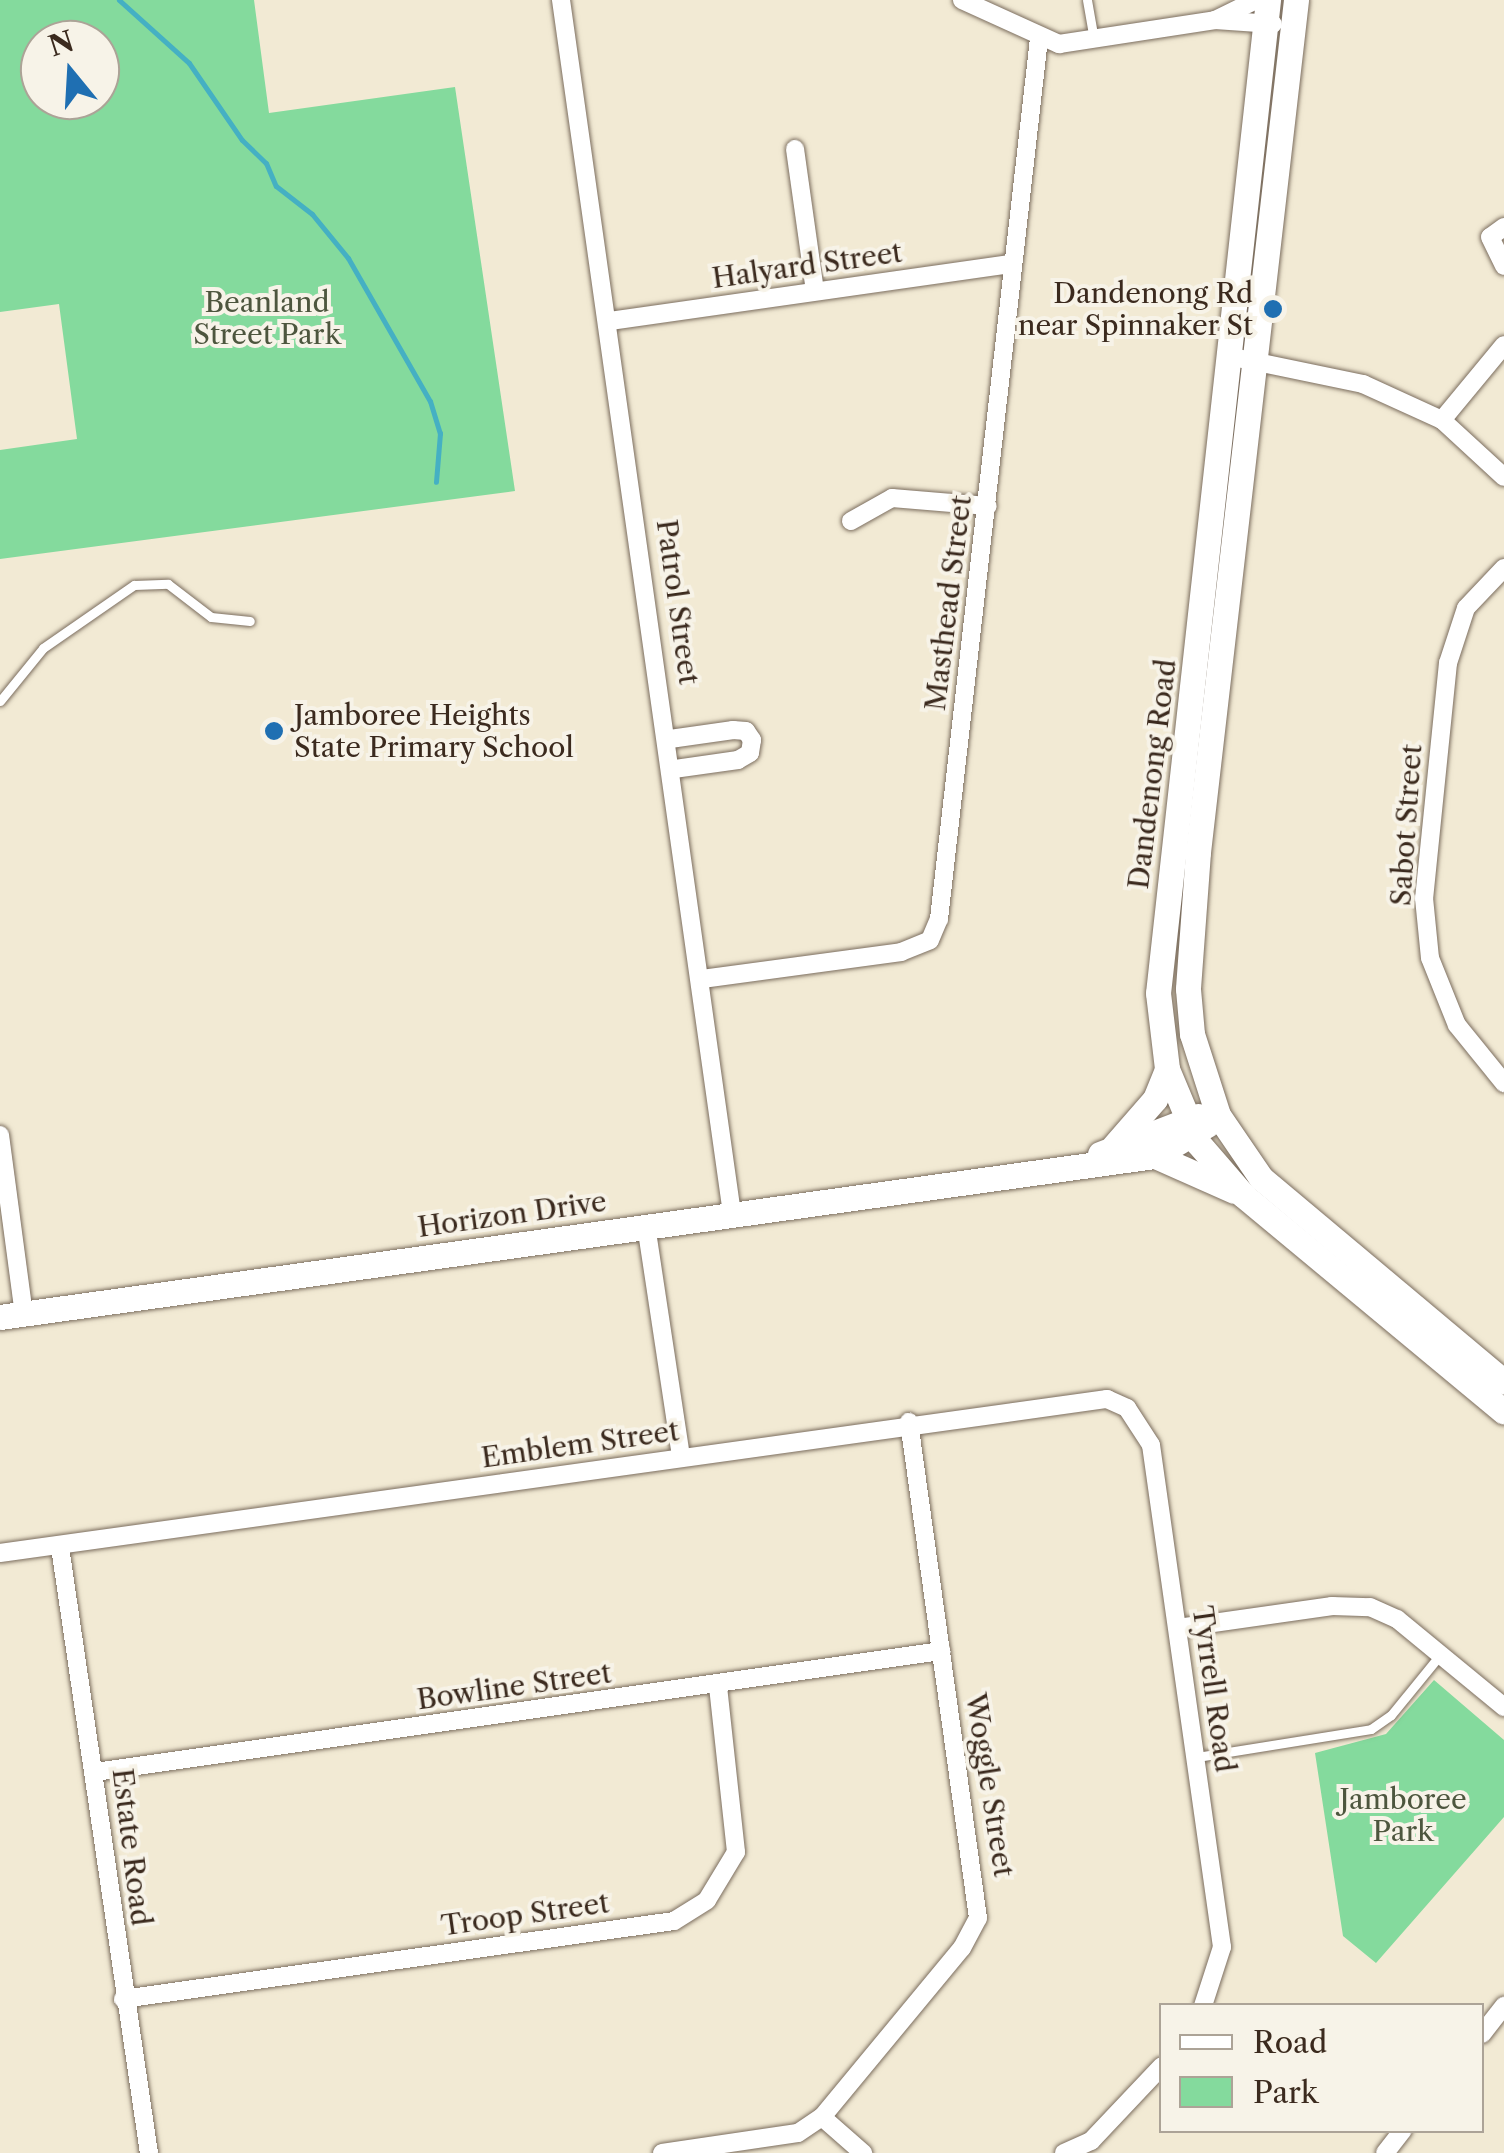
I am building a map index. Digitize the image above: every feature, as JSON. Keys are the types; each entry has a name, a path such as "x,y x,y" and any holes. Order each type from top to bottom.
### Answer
{"main road":[{"name":"Dandenong Road","path":"1268,0 1158,992 1167,1068 1190,1128 1243,1196 1504,1412"},
{"name":"Dandenong Road","path":"1295,8 1190,938 1192,1034 1218,1114 1260,1178 1504,1382"},
{"path":"1109,1151 1155,1099 1167,1068"},
{"name":"Horizon Drive","path":"1033,1172 1190,1128 1218,1114"},
{"name":"Horizon Drive","path":"12,1316 732,1212 1155,1156 1190,1128"},
{"path":"1155,1156 1243,1196"}],"street":[{"name":"Patrol Street","path":"561,0 670,739 732,1212"},
{"path":"962,0 1023,24 1039,39 1059,44 1214,20 1266,26 1295,8"},
{"path":"1214,20 1256,0"},
{"name":"Masthead Street","path":"702,980 901,952 930,940 938,918 1039,39"},
{"path":"795,149 815,291"},
{"path":"1504,227 1490,237 1504,266"},
{"name":"Halyard Street","path":"610,321 1012,264"},
{"path":"1442,420 1504,345"},
{"path":"1228,356 1363,384 1442,420 1504,477"},
{"path":"852,520 892,498 988,506"},
{"name":"Sabot Street","path":"1504,568 1466,608 1448,663 1424,898 1430,958 1457,1025 1504,1083"},
{"path":"670,739 733,730 746,731 752,740 750,752 738,760 674,769"},
{"path":"0,1135 12,1316"},
{"path":"646,1225 681,1457"},
{"name":"Emblem Street","path":"0,1552 60,1548 909,1422 1107,1399"},
{"name":"Tyrrell Road","path":"1107,1399 1127,1408 1150,1445 1222,1947 1204,2003"},
{"name":"Woggle Street","path":"662,2153 798,2134 822,2117 962,1948 978,1918 909,1422"},
{"name":"Estate Road","path":"60,1548 95,1772 123,1999 149,2153"},
{"path":"1178,1628 1332,1606 1370,1607 1397,1619 1504,1707"},
{"name":"Bowline Street","path":"95,1772 941,1651"},
{"name":"Troop Street","path":"123,1999 674,1921 707,1900 736,1852 718,1685"},
{"path":"1484,2031 1504,2006"},
{"path":"1064,2153 1091,2141 1159,2069"},
{"path":"822,2117 863,2153"},
{"path":"1385,2153 1401,2133"}],"lane":[{"path":"1088,0 1094,38"},
{"path":"0,701 44,648 134,585 168,584 211,617 250,621"},
{"path":"1197,1757 1371,1729 1391,1715 1440,1655"}],"green space":[{"name":"Beanland Street Park","path":"0,0 254,0 269,113 455,87 515,491 0,559 0,450 77,439 59,304 0,312"},
{"name":"Jamboree Park","path":"1434,1680 1504,1740 1504,1817 1376,1963 1343,1936 1315,1753 1386,1734"}],"waterway":[{"path":"119,0 189,63 242,140 266,163 276,186 312,214 348,258 430,401 440,433 436,482"}],"place":[{"name":"Dandenong Rd near Spinnaker St","path":"1273,309"},
{"name":"Jamboree Heights State Primary School","path":"274,731"}]}
